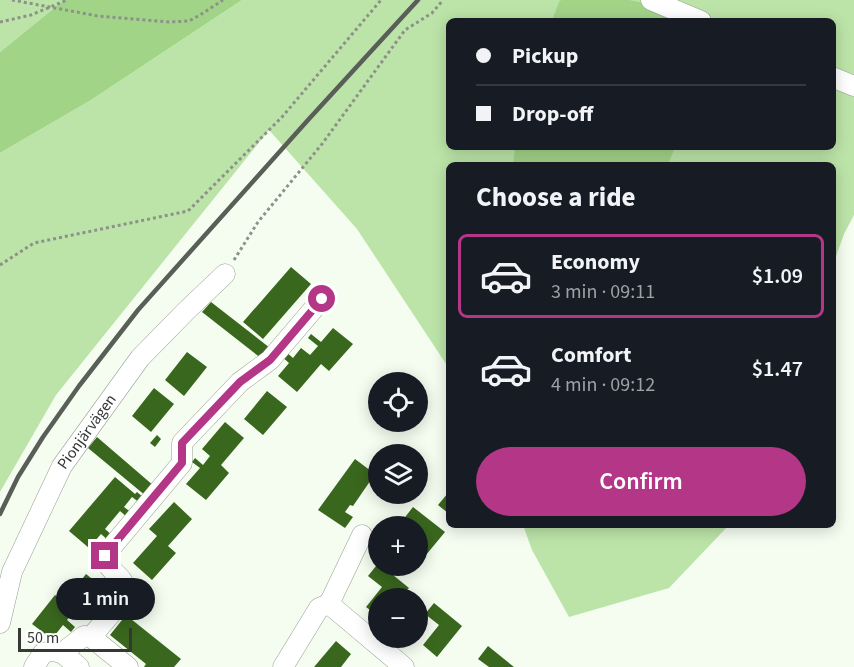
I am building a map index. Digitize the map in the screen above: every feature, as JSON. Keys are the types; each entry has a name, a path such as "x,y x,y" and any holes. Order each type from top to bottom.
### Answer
{"street":[{"path":"651,0 693,18"},
{"path":"836,79 854,86"},
{"name":"Pionjärvägen","path":"0,623 12,572 62,466 140,358 225,274"},
{"path":"90,637 118,604 125,590 122,581 106,562 105,556 182,463 182,443 240,382 270,360 322,299"},
{"path":"283,667 319,608 329,604 362,535"},
{"path":"329,604 404,667"},
{"path":"63,653 84,636 90,637 128,667"},
{"path":"34,667 43,653 52,651 63,653 79,667"}],"path":[{"path":"12,0 107,17 169,22 189,21 223,0"},
{"path":"0,22 32,15 67,0"},
{"path":"0,265 34,243 188,211 282,117 381,0"},
{"path":"225,274 258,222 322,144 405,30 432,13 443,0"}],"green space":[{"path":"0,0 64,0 0,52"},
{"path":"64,0 242,0 91,100 0,153 0,52"},
{"path":"242,0 854,0 854,215 836,257 836,162 446,162 446,364 357,229 269,130 56,395 0,492 0,153 91,100"},
{"path":"561,0 629,0 655,5 684,18 553,18"},
{"path":"515,150 674,150 669,162 513,162"},
{"path":"524,528 726,528 669,588 569,617 532,550"}],"building":[{"path":"291,267 311,284 263,339 243,322"},
{"path":"211,302 270,348 262,359 202,312"},
{"path":"333,328 353,344 329,371 321,364 297,392 278,376 289,363 281,356 285,351 293,358 301,348 310,355 318,346 308,338 311,334 321,342"},
{"path":"187,352 207,367 184,396 165,380"},
{"path":"154,388 174,404 151,432 132,416"},
{"path":"267,391 287,407 263,435 244,419"},
{"path":"225,422 244,438 221,465 229,473 206,500 186,484 200,468 192,462 195,458 203,465 210,456 202,449"},
{"path":"157,435 161,439 155,447 150,443"},
{"path":"97,437 154,486 146,496 88,448"},
{"path":"355,459 368,469 368,484 353,506 350,505 345,512 353,517 345,528 318,510"},
{"path":"115,477 135,494 137,492 144,498 140,503 132,497 124,507 132,513 128,518 120,511 105,529 113,536 109,541 101,534 89,548 69,531"},
{"path":"446,495 446,511 438,505"},
{"path":"174,502 192,519 168,546 176,553 152,580 133,563 157,536 149,529"},
{"path":"413,507 425,516 406,516"},
{"path":"428,519 445,532 428,553"},
{"path":"86,574 106,590 97,601 105,607 98,616 90,609 83,618 74,611 67,620 75,627 71,632 63,625 52,639 32,624 55,595 64,602"},
{"path":"368,576 394,576 409,588 381,588"},
{"path":"111,590 116,594 111,601 105,597"},
{"path":"434,603 462,626 437,657 426,648 428,639 439,625 428,616 428,610"},
{"path":"126,615 181,659 174,667 144,667 146,664 110,635"},
{"path":"336,641 351,654 341,667 314,667"},
{"path":"488,646 514,667 489,667 478,659"}],"railway":[{"path":"0,514 18,477 43,437 138,310 418,0"}],"route":[{"path":"105,556 182,463 182,443 240,382 270,360 322,299"}]}
